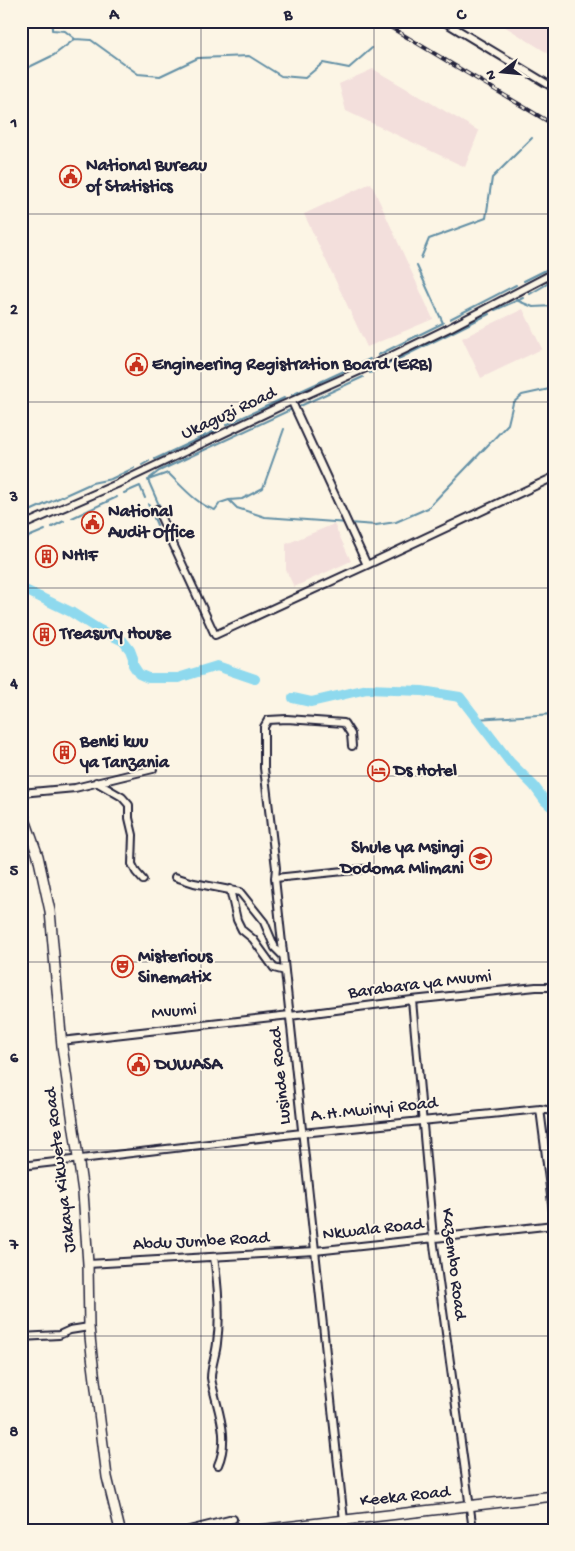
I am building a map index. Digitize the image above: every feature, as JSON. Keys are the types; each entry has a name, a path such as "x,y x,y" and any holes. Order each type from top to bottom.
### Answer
{"main road":[{"name":"Jakaya Kikwete Road","path":"21,808 38,856 50,911 62,1040 79,1160 88,1264 89,1327 107,1477 120,1530"},
{"name":"Keeka Road","path":"259,1530 554,1496"}],"street":[{"path":"443,21 554,88"},
{"name":"Ukaguzi Road","path":"21,526 116,484 449,328 554,274"},
{"path":"292,402 367,565"},
{"path":"157,509 215,635 554,477"},
{"name":"Lusinde Road","path":"345,1530 275,878 276,868 264,768 264,727 268,720 287,719 344,723 351,734 352,746"},
{"path":"21,793 75,788 153,769"},
{"path":"96,782 122,797 129,805 129,818 133,835 132,864 143,880"},
{"path":"275,878 364,869"},
{"path":"174,877 194,883 230,889 244,894 268,929 275,948 283,956"},
{"path":"230,889 237,920 242,930 253,938 274,968 285,971"},
{"name":"Barabara ya Mvumi","path":"290,1015 412,1000 536,987 554,987"},
{"name":"Kazembo Road","path":"412,1000 434,1238 474,1530"},
{"name":"Mvumi","path":"62,1040 290,1015"},
{"path":"540,1109 554,1219"},
{"name":"A.H.Mwinyi Road","path":"21,1166 424,1120 540,1109 554,1110"},
{"name":"Nkwala Road","path":"315,1251 554,1225"},
{"name":"Abdu Jumbe Road","path":"88,1264 315,1251"},
{"path":"214,1257 219,1293 217,1344 211,1378 224,1435 223,1454 218,1465"},
{"path":"21,1337 59,1335 70,1330 89,1327"},
{"path":"189,1530 233,1520"}],"shaded area":[{"path":"496,21 554,21 554,57"},
{"path":"373,69 479,131 465,167 346,111 339,84"},
{"path":"371,183 433,319 367,347 304,214"},
{"path":"523,309 542,349 481,378 462,338"},
{"path":"334,524 351,561 294,587 286,570 286,544"}],"waterway":[{"path":"52,21 52,30 65,31 75,39"},
{"path":"21,71 54,55 75,39 91,40 138,74 160,76 198,58 249,56 281,76 305,78 323,63 349,68 372,48"},
{"path":"421,258 429,239 486,218 492,178 532,138"},
{"path":"378,355 443,323 417,266"},
{"path":"524,281 554,266"},
{"path":"530,294 554,280"},
{"path":"450,319 516,285"},
{"path":"495,310 523,298"},
{"path":"516,300 533,307 554,306"},
{"path":"370,373 489,314"},
{"path":"292,395 370,359"},
{"path":"298,407 363,377"},
{"path":"148,480 168,473 202,504 215,510 220,503 229,500 237,508 265,517 376,525 396,522 428,508 508,424 513,403 522,395 554,388"},
{"path":"226,425 284,398"},
{"path":"150,478 159,471 290,410"},
{"path":"229,500 242,499 263,488 284,429"},
{"path":"155,459 217,430"},
{"path":"142,465 149,461"},
{"path":"21,515 92,483 111,479 134,468"},
{"path":"148,480 166,521"},
{"path":"124,493 140,486 145,498"},
{"path":"72,518 117,497"},
{"path":"148,504 157,525"},
{"path":"52,527 64,521"},
{"path":"21,540 45,530"},
{"path":"21,588 71,612 98,629 123,641 130,650 133,665 139,674 148,678 178,678 217,666 255,679"},
{"path":"293,698 311,702 367,689 422,691 460,697 510,762 554,809"},
{"path":"475,719 554,714"}],"railway":[{"path":"380,21 554,125"}],"place":[{"name":"National Bureau of Statistics","path":"70,176"},
{"name":"Engineering Registration Board (ERB)","path":"136,365"},
{"name":"National Audit Office","path":"92,522"},
{"name":"NHIF","path":"46,556"},
{"name":"Treasury House","path":"44,634"},
{"name":"Benki kuu ya Tanzania","path":"64,752"},
{"name":"Ds Hotel","path":"378,771"},
{"name":"Shule ya Msingi Dodoma Mlimani","path":"480,858"},
{"name":"Misterious Sinematix","path":"122,967"},
{"name":"DUWASA","path":"139,1065"}]}
